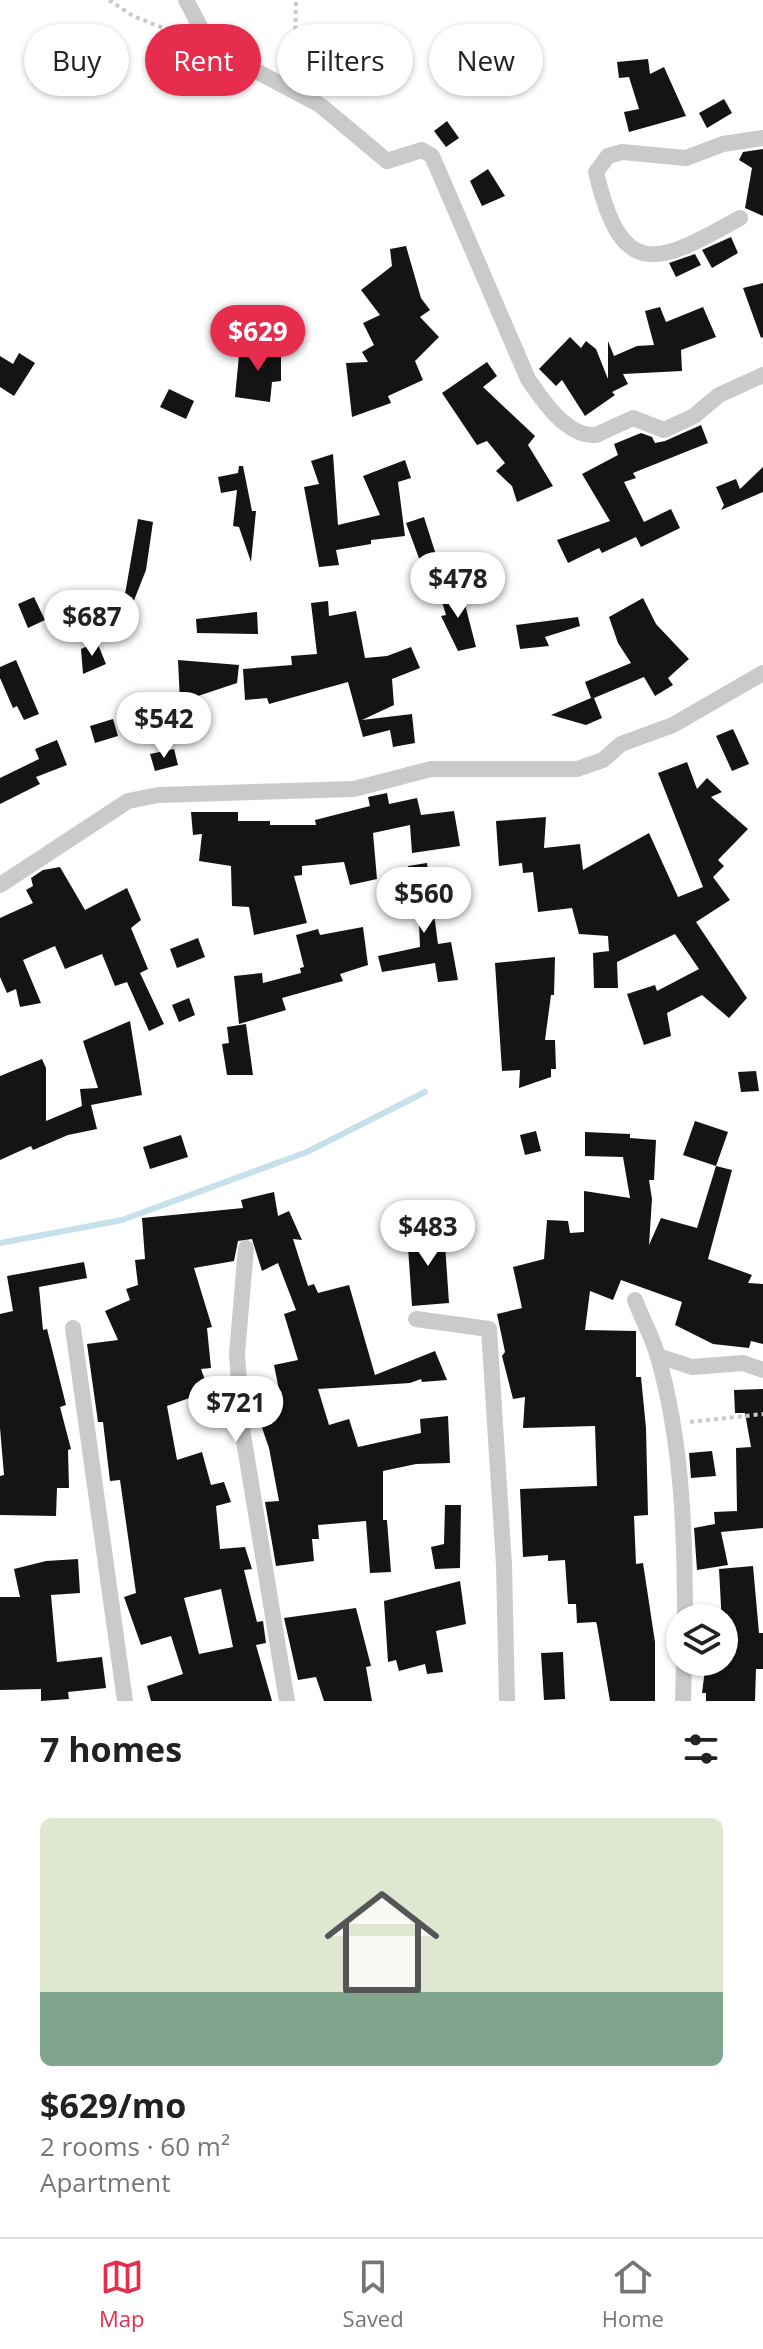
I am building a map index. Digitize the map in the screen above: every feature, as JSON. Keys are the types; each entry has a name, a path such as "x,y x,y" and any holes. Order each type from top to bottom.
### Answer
{"street":[{"path":"186,0 199,24"},
{"path":"261,75 320,105 387,161 422,150 432,156 528,379 545,405 581,433 605,432 628,418 664,430 694,416 719,395 763,375"},
{"path":"740,218 694,244 655,257 628,246 616,229 604,208 596,172 608,156 622,152 686,158 723,144 763,138"},
{"path":"0,885 128,801 158,795 354,789 431,769 577,769 603,760 621,744 673,725 763,673"},
{"path":"246,1248 237,1354 243,1435 287,1701"},
{"path":"635,1300 658,1356 672,1425 681,1497 685,1604"},
{"path":"416,1319 489,1329 504,1565 507,1701"},
{"path":"73,1328 125,1701"},
{"path":"658,1356 692,1367 743,1363 763,1370"},
{"path":"683,1701 684,1676"}],"path":[{"path":"109,0 133,16 153,24"},
{"path":"275,83 295,47 296,0"},
{"path":"672,1425 763,1414"}],"building":[{"path":"648,59 650,74 664,67 686,116 629,132 624,112 639,109 629,77 619,78 617,62"},
{"path":"724,99 732,113 707,128 699,113"},
{"path":"447,121 459,138 446,147 434,131"},
{"path":"763,149 763,216 745,208 752,168 739,160 743,152"},
{"path":"488,169 505,196 482,206 470,181"},
{"path":"731,237 738,253 712,268 702,250"},
{"path":"406,246 421,298 430,310 420,317 439,337 415,361 423,380 388,396 391,403 352,417 346,363 368,362 362,352 374,345 363,323 380,315 361,290 392,266 390,249"},
{"path":"695,254 701,265 676,277 669,263"},
{"path":"763,283 763,337 761,338 743,288"},
{"path":"660,307 666,322 703,307 716,337 681,350 682,371 623,374 628,384 612,392 615,395 585,416 562,380 556,386 539,369 570,337 581,348 586,341 596,349 608,379 608,341 614,356 637,346 654,345 645,311"},
{"path":"240,345 259,350 281,350 281,381 272,382 270,402 235,397"},
{"path":"19,353 35,363 14,396 0,387 0,356 13,364"},
{"path":"487,362 497,376 483,387 535,436 528,445 553,486 517,502 512,486 496,471 505,463 487,441 477,445 442,393"},
{"path":"169,389 194,401 186,419 160,407"},
{"path":"701,425 708,443 633,473 636,478 624,482 644,522 671,509 680,528 641,547 636,537 602,553 599,548 568,563 557,540 610,521 582,474 618,455 614,444 641,433 652,437 655,443 665,441"},
{"path":"333,454 338,525 380,515 363,476 405,460 411,478 398,482 405,536 371,540 371,544 336,550 339,565 319,567 304,487 319,484 311,461"},
{"path":"239,466 243,466 252,511 256,511 251,562 239,527 233,526 237,490 221,493 218,477 238,473"},
{"path":"763,467 763,492 721,510 724,505 716,487 736,479 740,489"},
{"path":"424,517 442,574 427,580 406,523"},
{"path":"138,519 153,522 146,570 131,608 123,606"},
{"path":"461,589 476,647 458,651 441,616 446,615 440,595"},
{"path":"34,597 45,620 28,628 18,604"},
{"path":"643,598 656,624 689,659 668,678 673,685 655,696 644,677 594,698 602,718 586,725 551,715 591,698 585,682 631,663 618,643 609,617"},
{"path":"328,601 329,616 356,611 365,658 387,656 411,647 420,668 392,679 394,705 362,720 412,714 415,743 393,747 390,730 363,737 348,682 269,704 267,698 245,700 243,669 292,665 291,656 317,654 311,603"},
{"path":"257,612 258,634 197,633 196,619"},
{"path":"578,617 580,626 545,637 549,646 520,649 516,625"},
{"path":"97,642 106,664 83,674 81,649"},
{"path":"16,660 39,714 24,720 17,706 13,708 0,678 0,667"},
{"path":"178,660 239,665 237,683 180,702"},
{"path":"113,719 118,736 95,743 90,726"},
{"path":"733,729 749,764 732,771 716,736"},
{"path":"57,740 67,765 36,777 40,784 0,804 0,778 39,759 35,749"},
{"path":"174,749 178,765 155,771 150,754"},
{"path":"687,762 697,789 707,778 722,792 711,797 748,829 718,860 724,866 713,877 730,900 696,922 747,998 729,1018 702,995 667,1013 671,1036 644,1045 627,994 655,985 657,991 699,969 675,934 617,962 618,988 594,988 593,953 609,951 608,936 579,934 572,908 538,912 533,872 523,873 522,863 499,866 496,821 546,817 544,848 580,844 583,870 649,833 678,897 703,887 658,773"},
{"path":"387,793 389,804 417,798 421,815 454,811 460,846 412,853 410,825 373,833 377,879 350,885 344,862 302,866 302,875 294,876 307,923 254,935 249,907 232,906 231,866 199,861 202,834 193,835 191,812 238,812 238,821 316,825 315,820 370,806 368,797"},
{"path":"427,863 438,944 451,942 458,980 438,982 435,963 382,972 378,956 420,947 408,866"},
{"path":"60,867 85,910 127,888 141,920 131,928 148,969 140,973 164,1024 149,1031 127,982 115,986 102,954 65,969 55,946 23,960 41,1003 20,1007 16,989 7,993 0,977 0,918 33,903 26,890 33,886 31,878 43,870"},
{"path":"363,927 368,965 340,974 343,981 282,998 286,1010 239,1024 234,976 262,973 263,983 301,973 300,968 304,967 296,935 318,929 320,935"},
{"path":"198,938 205,957 177,968 170,949"},
{"path":"555,957 554,995 551,995 545,1040 555,1040 556,1069 551,1069 551,1077 519,1088 520,1070 502,1071 495,963"},
{"path":"189,998 195,1015 179,1022 172,1005"},
{"path":"130,1021 142,1095 91,1105 97,1129 68,1135 33,1150 31,1146 0,1160 0,1076 42,1059 46,1068 46,1121 82,1106 80,1089 98,1088 83,1041"},
{"path":"246,1024 253,1075 227,1075 222,1044 229,1043 227,1027"},
{"path":"756,1071 759,1091 741,1092 738,1072"},
{"path":"695,1121 728,1132 716,1166 683,1155"},
{"path":"536,1131 541,1151 525,1155 520,1135"},
{"path":"585,1132 630,1134 630,1138 656,1140 654,1180 649,1180 652,1199 649,1245 661,1218 697,1228 716,1166 732,1170 708,1259 752,1275 748,1283 763,1284 763,1344 751,1341 749,1348 713,1344 675,1325 682,1302 621,1280 613,1300 590,1291 585,1330 636,1331 636,1377 641,1377 646,1428 648,1515 634,1516 636,1564 643,1563 655,1642 655,1701 610,1701 597,1625 596,1622 577,1623 576,1604 568,1604 565,1560 548,1561 548,1555 523,1557 520,1489 597,1486 595,1426 523,1428 525,1397 513,1399 502,1356 505,1352 497,1314 522,1308 513,1267 544,1259 547,1220 568,1221 570,1233 584,1232 584,1191 630,1198 623,1157 585,1156"},
{"path":"181,1135 188,1157 150,1169 143,1147"},
{"path":"274,1192 278,1216 289,1211 302,1240 293,1239 308,1286 314,1284 318,1293 349,1285 375,1375 435,1351 447,1380 422,1382 421,1379 410,1383 318,1389 329,1425 349,1419 358,1447 421,1433 420,1419 448,1416 450,1463 416,1464 383,1471 383,1520 387,1520 391,1572 370,1573 366,1521 318,1525 319,1539 312,1539 314,1561 276,1566 265,1502 279,1501 269,1448 252,1399 279,1390 274,1365 298,1360 284,1314 296,1310 278,1263 262,1271 252,1239 238,1241 234,1261 194,1268 212,1327 207,1328 211,1368 201,1369 209,1391 167,1406 177,1460 202,1452 211,1485 224,1482 231,1502 216,1506 220,1549 245,1547 252,1569 244,1570 257,1622 263,1621 266,1643 256,1645 272,1701 151,1701 147,1686 183,1674 171,1636 141,1645 124,1597 136,1593 120,1480 110,1481 103,1422 98,1422 87,1344 118,1340 105,1311 130,1300 126,1289 138,1285 135,1260 145,1259 142,1218 243,1208 241,1200","holes":["221,1589 233,1647 199,1654 184,1598"]},
{"path":"444,1229 449,1303 412,1306 407,1232"},
{"path":"84,1262 87,1278 39,1287 43,1330 47,1329 66,1405 60,1407 71,1449 68,1450 69,1488 57,1488 56,1516 0,1515 0,1476 4,1475 0,1428 0,1314 13,1311 7,1276"},
{"path":"763,1389 763,1528 721,1532 728,1565 697,1570 694,1528 715,1524 714,1512 737,1511 736,1448 751,1447 745,1413 735,1413 734,1390"},
{"path":"712,1451 716,1476 691,1478 689,1453"},
{"path":"445,1505 461,1505 460,1568 435,1569 431,1547 444,1544"},
{"path":"78,1559 80,1593 51,1595 57,1662 102,1657 106,1688 68,1692 69,1699 41,1701 41,1689 0,1690 0,1597 20,1597 14,1569 46,1561"},
{"path":"753,1566 759,1633 763,1633 763,1669 756,1669 755,1701 706,1701 706,1693 702,1693 704,1676 738,1676 738,1604 721,1604 719,1569"},
{"path":"460,1581 466,1624 436,1631 443,1672 427,1674 425,1664 399,1671 396,1660 388,1662 384,1601"},
{"path":"356,1608 371,1666 366,1667 372,1701 324,1701 316,1677 298,1680 284,1618"},
{"path":"563,1652 565,1699 544,1700 541,1653"}],"waterway":[{"path":"0,1243 122,1220 307,1152 425,1092"}]}
